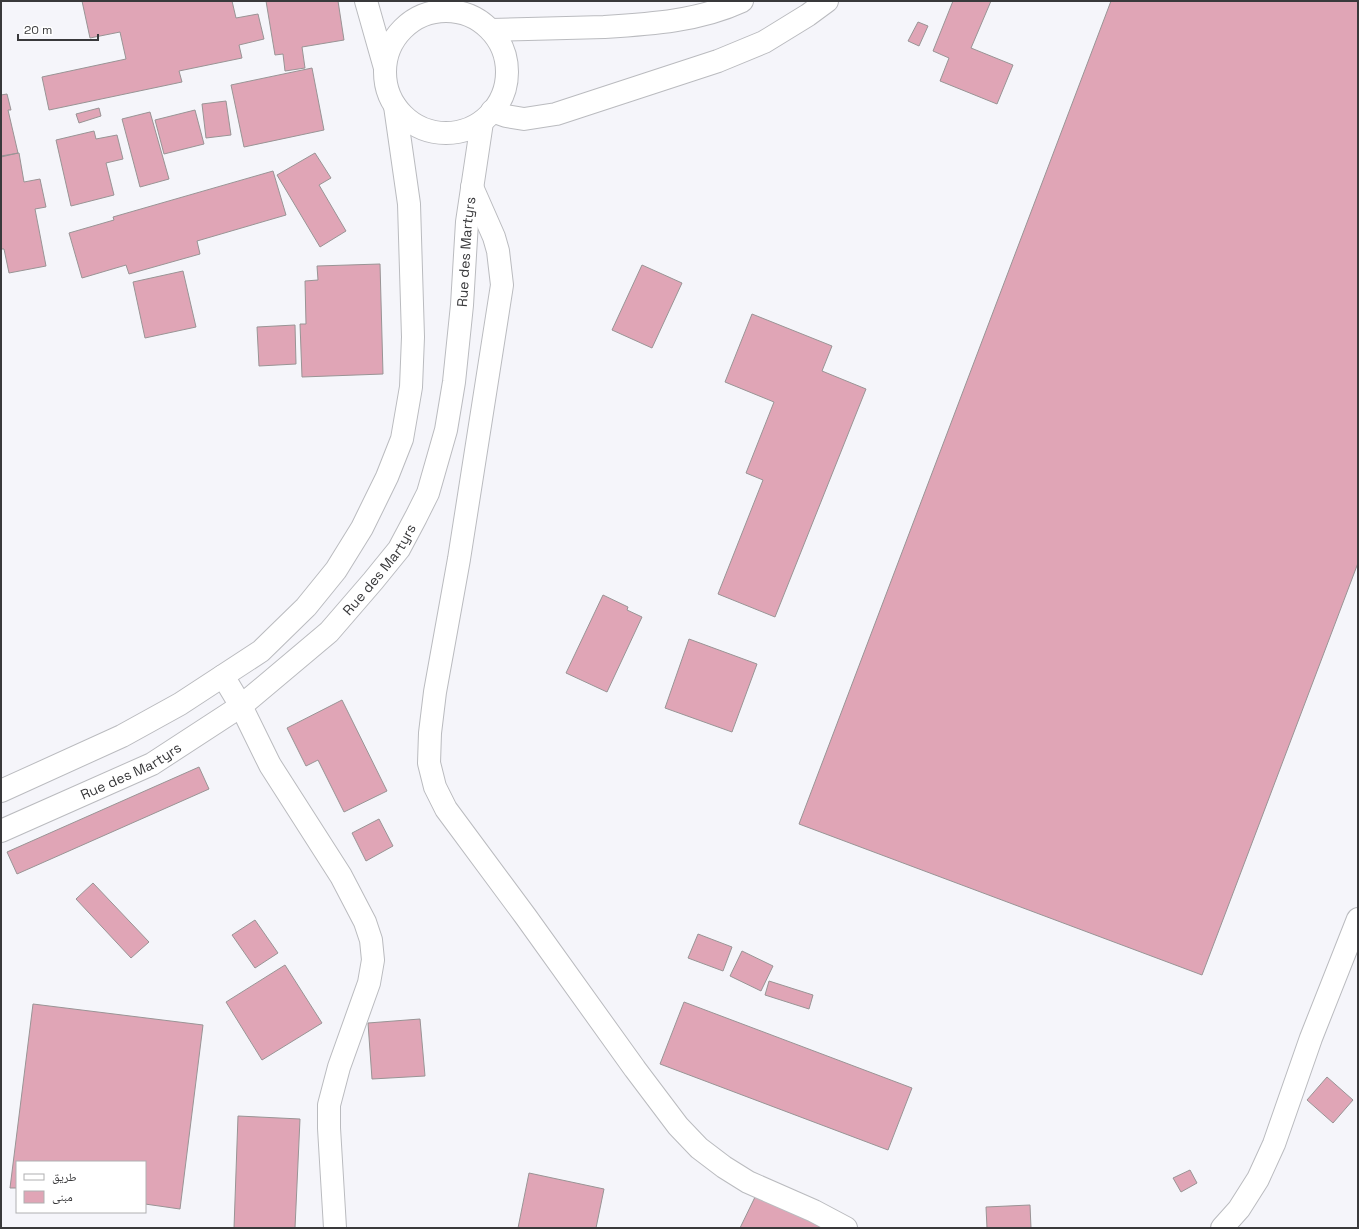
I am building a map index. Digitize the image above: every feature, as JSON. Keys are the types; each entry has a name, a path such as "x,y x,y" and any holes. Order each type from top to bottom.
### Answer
{"street":[{"path":"1,791 122,736 180,704 261,651 306,607 336,570 362,528 387,477 402,439 411,387 411,249 409,204 395,106 387,88 385,68 366,1"},
{"path":"491,30 628,26 686,19 723,10 742,1"},
{"path":"487,116 506,116 524,119 556,114 718,61 764,42 808,15 826,1"},
{"path":"385,68 390,49 400,32 415,19 435,12 455,11 463,8 491,30 502,47 508,66 506,87 498,106 487,116 466,130 446,133 427,130 409,121 395,106"},
{"name":"Rue des Martyrs","path":"1,831 152,764 241,706 329,632 374,581 398,549 428,493 446,430 454,382 462,305 467,222 472,188 487,116"},
{"path":"472,188 494,237 498,251 502,285 459,558 435,692 430,733 429,763 435,787 446,809 526,917 635,1069 683,1132 699,1148 724,1167 742,1178 814,1211 846,1228"},
{"path":"223,676 241,706 270,765 341,876 365,922 371,940 373,960 369,982 339,1067 329,1105 335,1228"},
{"path":"1222,1228 1239,1209 1254,1185 1274,1144 1311,1038 1358,919"}],"building":[{"path":"82,1 232,1 236,18 258,14 264,39 239,45 242,58 179,71 182,82 49,110 42,77 126,59 120,32 90,38"},
{"path":"266,1 338,1 344,40 302,47 305,68 285,71 283,54 275,55"},
{"path":"953,1 991,1 971,48 1013,65 997,104 940,81 949,58 933,51"},
{"path":"1111,1 1358,2 1358,563 1202,975 799,824"},
{"path":"918,22 928,26 919,46 908,41"},
{"path":"312,68 324,130 244,147 231,85"},
{"path":"7,94 11,110 8,110 18,153 1,157 1,95"},
{"path":"226,101 231,135 206,138 202,104"},
{"path":"99,108 101,116 79,123 76,114"},
{"path":"195,110 204,144 164,154 155,120"},
{"path":"150,112 169,179 140,187 122,119"},
{"path":"94,131 96,139 117,135 123,159 106,163 114,195 71,206 56,140"},
{"path":"19,153 24,182 40,179 46,207 35,209 46,266 9,273 4,249 1,249 1,156"},
{"path":"315,153 331,178 319,185 346,231 320,247 277,175"},
{"path":"273,171 286,215 197,241 200,254 129,274 126,265 82,278 69,233 114,220 113,217"},
{"path":"380,264 383,374 302,377 300,324 306,324 305,281 318,280 317,266"},
{"path":"642,265 682,283 652,348 612,330"},
{"path":"183,271 196,327 145,338 133,282"},
{"path":"752,314 832,346 822,371 866,389 775,617 718,594 763,480 746,473 774,402 725,382"},
{"path":"295,325 296,364 259,366 257,327"},
{"path":"603,595 628,607 627,610 642,617 607,692 566,673"},
{"path":"689,639 757,664 732,732 665,708"},
{"path":"342,700 387,791 344,812 318,760 306,766 287,728"},
{"path":"199,767 209,789 17,874 7,852"},
{"path":"379,819 393,846 366,861 352,833"},
{"path":"93,883 149,942 131,958 76,899"},
{"path":"255,920 278,953 255,968 232,935"},
{"path":"698,934 732,947 723,971 688,958"},
{"path":"742,951 773,966 761,991 730,976"},
{"path":"285,965 322,1023 262,1060 226,1002"},
{"path":"769,981 813,995 809,1009 765,995"},
{"path":"684,1002 912,1088 888,1150 660,1064"},
{"path":"33,1004 203,1025 180,1209 146,1204 146,1161 16,1161 16,1188 10,1188"},
{"path":"420,1019 425,1076 372,1079 368,1023"},
{"path":"1327,1077 1353,1100 1333,1123 1307,1100"},
{"path":"238,1116 300,1119 295,1228 234,1228"},
{"path":"1190,1170 1197,1183 1181,1192 1173,1178"},
{"path":"529,1173 604,1189 596,1228 518,1228"},
{"path":"756,1195 826,1228 740,1228"},
{"path":"1030,1205 1031,1228 987,1228 986,1207"}]}
